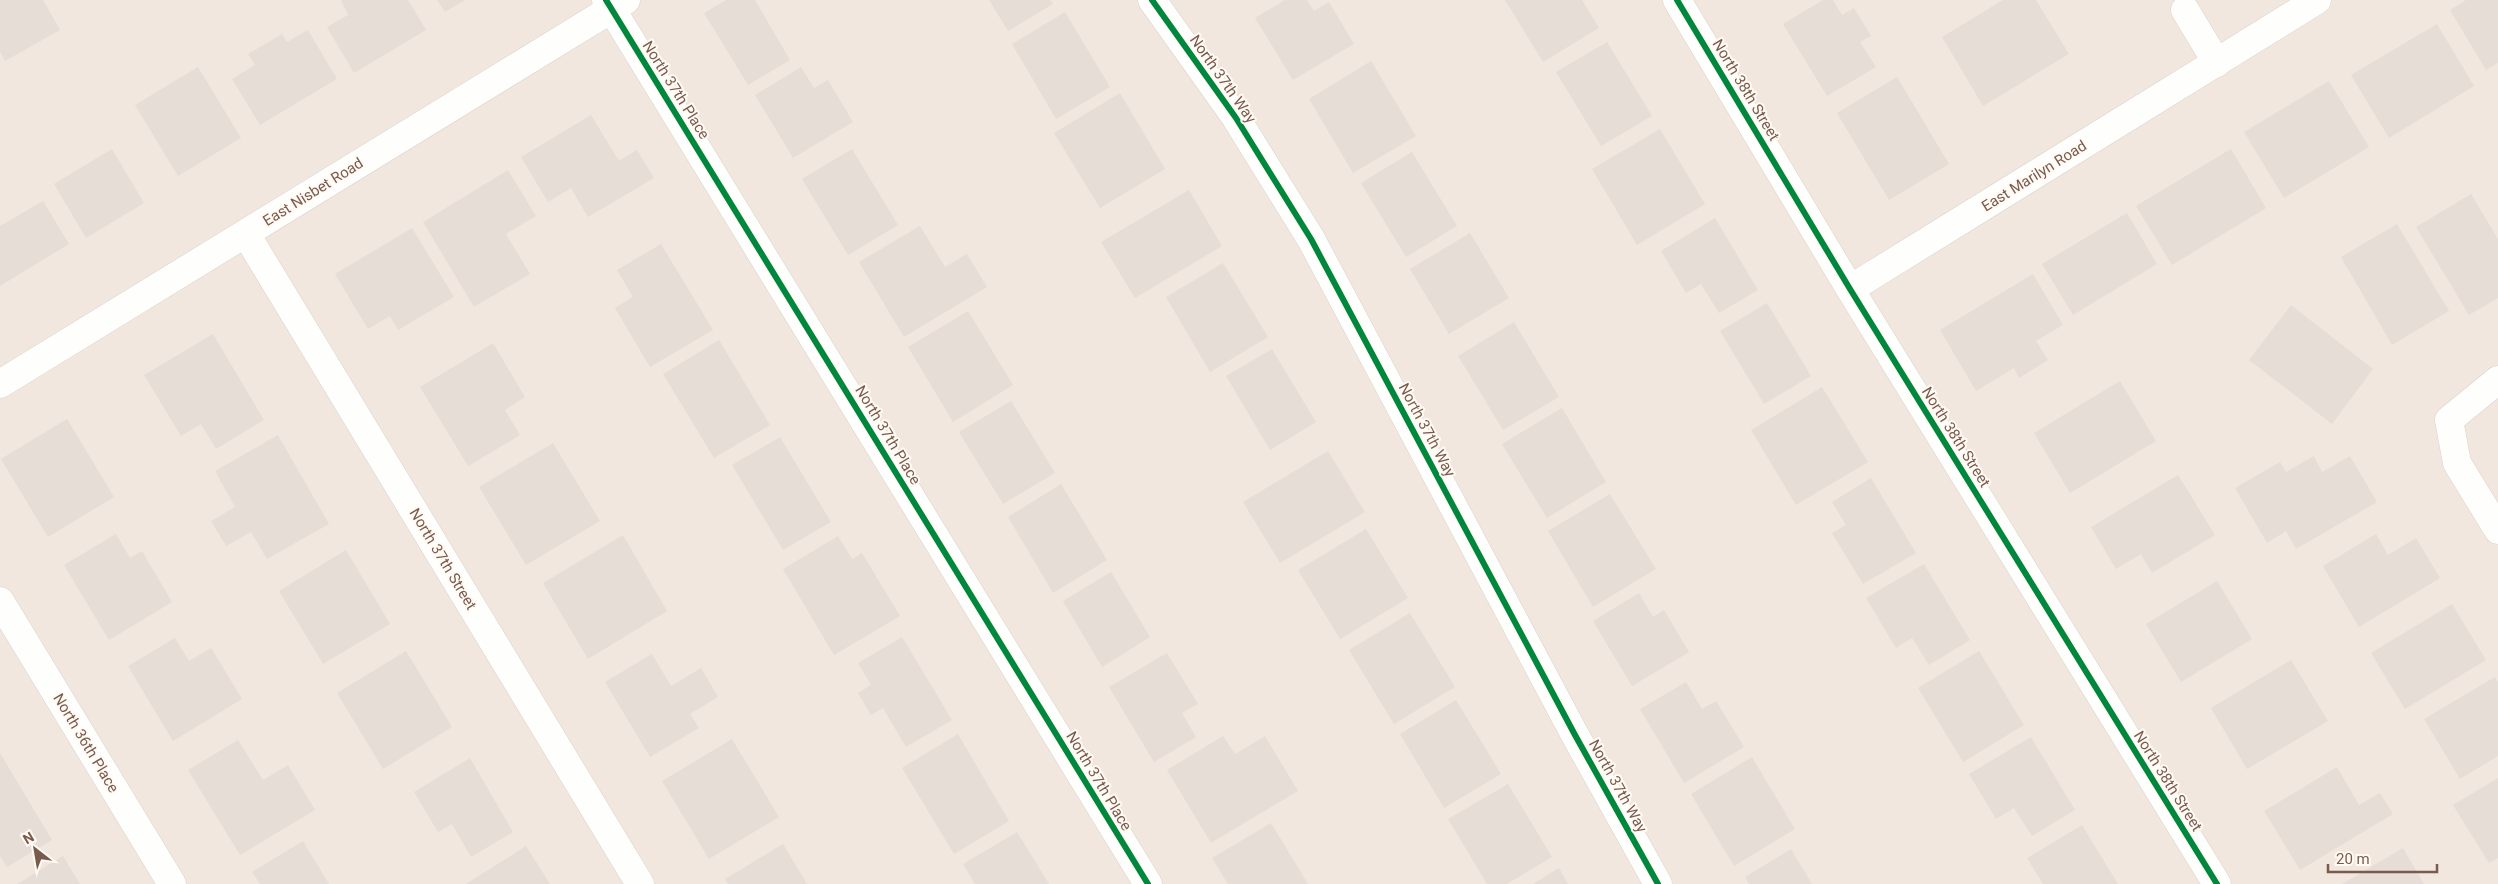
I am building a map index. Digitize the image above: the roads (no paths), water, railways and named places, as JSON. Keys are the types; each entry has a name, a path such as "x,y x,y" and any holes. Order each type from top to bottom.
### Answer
{"street":[{"name":"North 37th Way","path":"1152,0 1236,118 1311,239 1575,736 1658,884"},
{"name":"North 38th Street","path":"1677,0 1850,290 2217,884"},
{"name":"East Marilyn Road","path":"1850,290 2317,0"},
{"name":"East Nisbet Road","path":"0,384 246,234 614,3"},
{"name":"North 37th Place","path":"614,3 1148,884"},
{"path":"2185,10 2217,63"},
{"name":"North 37th Street","path":"246,234 640,884"},
{"path":"2498,380 2449,420 2457,463 2498,530"},
{"name":"North 36th Place","path":"0,601 172,884"}]}
